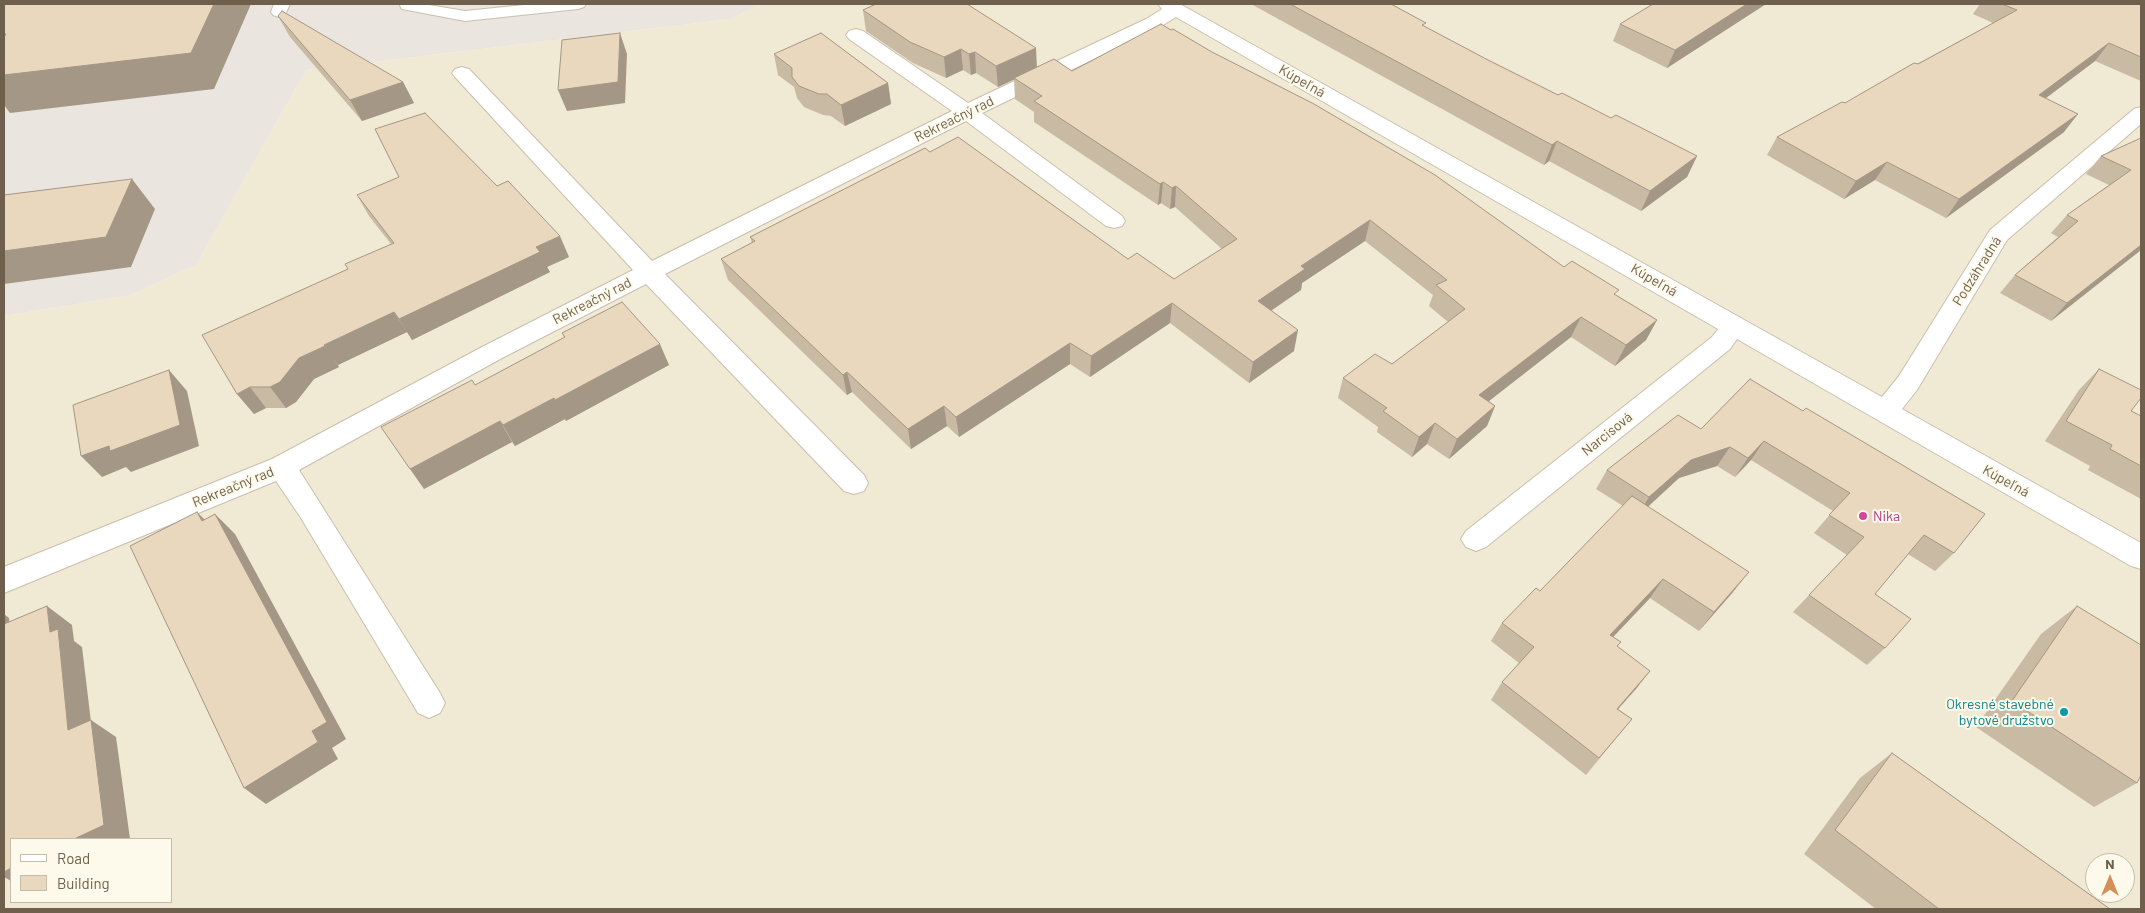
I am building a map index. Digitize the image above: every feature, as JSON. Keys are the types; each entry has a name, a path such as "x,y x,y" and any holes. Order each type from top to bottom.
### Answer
{"street":[{"name":"Rekreačný rad","path":"4,580 282,467 493,352 649,272 967,112 1153,23 1171,6"},
{"name":"Kúpeľná","path":"1171,6 2141,557"},
{"path":"856,35 967,112 1114,221"},
{"path":"462,73 649,272 854,483"},
{"name":"Podzáhradná","path":"1885,412 1908,383 1998,235 2141,113"},
{"name":"Narcisová","path":"1476,539 1721,342 1734,325"},
{"path":"282,467 311,510 429,703"}],"lane":[{"path":"408,6 465,16 578,4"}],"shaded area":[{"path":"4,4 760,4 731,19 306,70 196,265 131,295 4,316"},
{"path":"760,4 2141,4 2141,909 4,909 4,316 131,295 196,265 306,70 731,19"}],"building":[{"path":"4,4 214,4 191,53 4,75 4,37 6,34 4,34"},
{"path":"876,4 967,4 1036,48 996,66 975,52 969,54 961,49 944,57 910,42 863,10"},
{"path":"1290,4 1391,4 1426,23 1422,25 1558,95 1562,93 1611,118 1616,115 1697,156 1650,191 1557,141 1552,145"},
{"path":"1653,4 1747,4 1675,50 1620,24"},
{"path":"2002,4 2141,4 2141,57 2109,43 2039,95 2078,114 1959,199 1887,162 1856,181 1777,137 1842,102 1845,103 1914,63 1918,64 2017,10"},
{"path":"282,11 403,82 350,100 278,16"},
{"path":"1161,24 1314,104 1435,175 1564,267 1572,261 1619,290 1614,294 1657,320 1626,345 1581,317 1479,395 1495,406 1457,439 1435,423 1419,437 1383,411 1387,408 1343,378 1375,354 1392,364 1465,309 1436,285 1447,280 1370,220 1301,266 1305,269 1258,301 1298,330 1253,362 1172,303 1091,356 1070,343 956,417 944,406 908,429 847,372 843,375 721,259 755,241 750,237 925,148 930,152 958,137 1128,259 1137,253 1174,279 1237,239 1176,186 1172,188 1163,182 1160,184 1034,101 1042,96 1014,78 1054,59 1072,71"},
{"path":"620,33 618,82 558,90 562,40"},
{"path":"821,33 888,83 841,105 827,94 819,94 799,86 792,77 792,68 774,54"},
{"path":"425,113 497,186 508,181 560,236 536,247 540,252 399,319 394,312 299,358 280,382 270,387 250,387 237,394 202,335 348,269 345,264 394,243 357,195 399,177 375,129"},
{"path":"2141,138 2141,245 2067,303 2015,275 2078,221 2067,215 2131,170 2101,156"},
{"path":"132,179 106,237 4,251 4,195"},
{"path":"622,302 660,344 555,400 554,398 503,425 500,421 410,469 381,427 472,380 475,385 565,337 562,333"},
{"path":"2099,369 2141,390 2141,398 2131,411 2141,416 2141,466 2110,449 2112,445 2066,421"},
{"path":"169,370 180,425 110,451 109,446 81,456 73,405"},
{"path":"1750,379 1803,411 1806,408 1985,514 1954,553 1924,535 1875,594 1911,619 1885,648 1809,595 1864,537 1829,515 1850,493 1764,441 1748,458 1730,447 1691,460 1649,497 1607,470 1678,415 1701,429"},
{"path":"1632,496 1749,572 1714,612 1663,579 1610,635 1621,642 1617,646 1650,671 1617,709 1632,719 1599,758 1502,682 1534,647 1502,623 1536,588 1540,591"},
{"path":"197,512 202,521 215,514 327,722 312,731 318,742 244,788 130,546"},
{"path":"47,606 50,632 58,629 68,730 91,720 104,825 76,838 10,838 10,869 4,872 4,624"},
{"path":"2077,606 2141,645 2141,775 2137,783 2012,701"},
{"path":"1892,753 2085,891 2085,903 2102,903 2110,909 1939,909 1835,830"}],"place":[{"name":"Nika","path":"1863,516"},
{"name":"Okresné stavebné bytové družstvo","path":"2064,712"}]}
